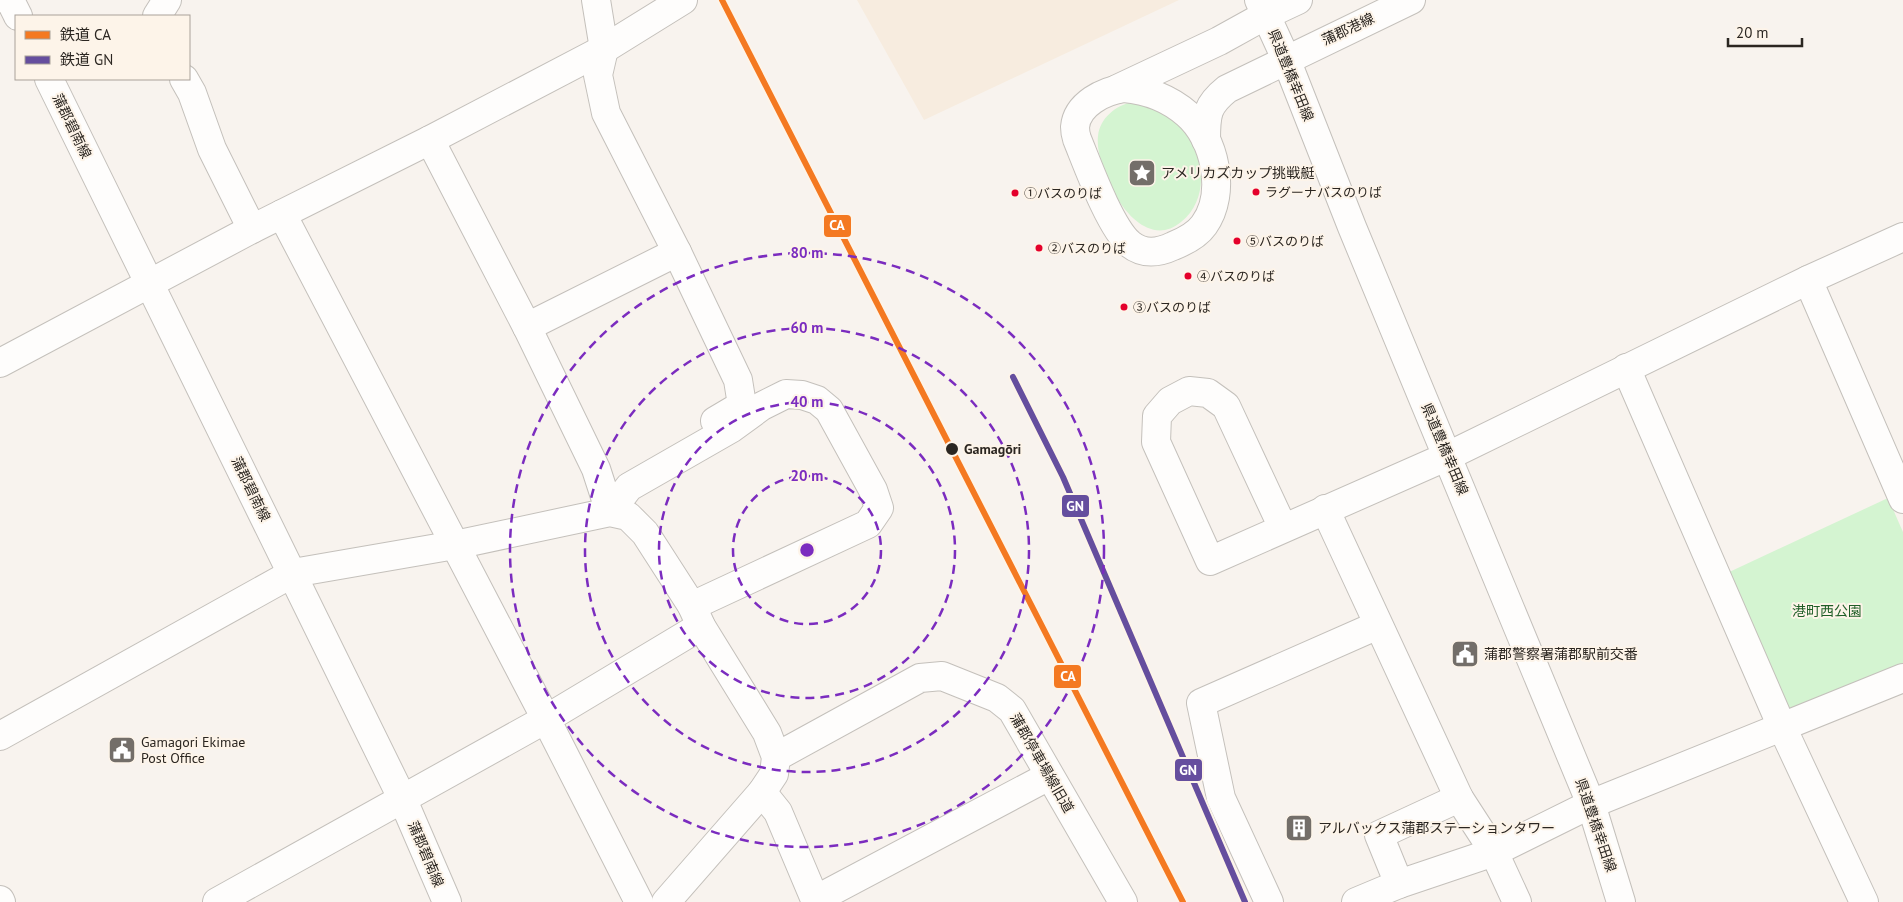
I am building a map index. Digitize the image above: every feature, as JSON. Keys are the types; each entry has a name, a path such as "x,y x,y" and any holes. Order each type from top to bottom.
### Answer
{"street":[{"path":"10,0 18,15"},
{"path":"158,15 167,0"},
{"path":"596,0 604,49 598,75 606,113 677,252 738,380 742,405 676,445 676,460"},
{"path":"0,363 124,298 149,282 430,140 604,49 683,0"},
{"path":"1115,89 1138,90 1168,101 1188,114 1206,140 1215,165 1216,194 1204,225 1197,233 1161,252 1147,252 1131,245 1121,234 1077,139 1075,127 1078,116 1087,105 1099,96 1219,40 1263,7 1298,0"},
{"name":"蒲郡港線","path":"1206,140 1207,117 1213,100 1226,89 1286,58 1411,0"},
{"name":"県道豊橋幸田線","path":"1263,7 1286,58 1352,227 1591,804 1621,902"},
{"name":"蒲郡碧南線","path":"49,80 403,800 446,902"},
{"path":"185,80 192,93 212,149 252,229"},
{"path":"430,140 527,328 596,468 610,512"},
{"path":"282,214 546,719 639,902"},
{"path":"1284,528 1226,406 1208,393 1189,391 1170,401 1157,416 1156,442 1210,560 1284,528 1325,509 1448,456 1808,280 1903,237"},
{"path":"527,328 677,252"},
{"path":"1808,280 1903,499"},
{"path":"1626,368 1782,727 1864,902"},
{"path":"217,902 546,719 697,616 868,524 879,508 872,490 828,410 817,400 786,394 762,406 732,428 629,487 610,512"},
{"path":"1325,509 1459,798 1494,852 1517,902"},
{"path":"0,736 292,573 455,545 610,512 628,516 645,533 697,616 767,733 776,757 774,774 762,792 666,902"},
{"path":"1269,902 1221,798 1201,703 1378,626"},
{"name":"蒲郡停車場線旧道","path":"776,757 920,678 942,676 997,698 1012,710 1048,776 1123,902"},
{"path":"1356,902 1399,884 1494,852 1591,804 1903,678"},
{"path":"762,792 778,812 815,901 1048,776"},
{"path":"1399,884 1379,835 1459,798"}],"shaded area":[{"path":"857,0 1179,0 924,120"}],"green space":[{"path":"1133,102 1152,104 1179,124 1188,134 1199,161 1201,183 1195,204 1181,222 1165,230 1149,229 1135,220 1111,188 1103,169 1099,151 1099,129 1105,118 1115,109"},
{"name":"港町西公園","path":"1888,498 1903,532 1903,665 1790,712 1725,574"}],"rail line":[{"name":"CA","path":"722,0 1183,902"},
{"name":"GN","path":"1013,377 1063,477 1245,902"}],"place":[{"name":"アメリカズカップ挑戦艇","path":"1142,173"},
{"name":"ラグーナバスのりば","path":"1256,192"},
{"name":"①バスのりば","path":"1015,193"},
{"name":"⑤バスのりば","path":"1237,241"},
{"name":"②バスのりば","path":"1039,248"},
{"name":"④バスのりば","path":"1188,276"},
{"name":"③バスのりば","path":"1124,307"},
{"name":"Gamagōri","path":"952,449"},
{"name":"蒲郡警察署蒲郡駅前交番","path":"1465,654"},
{"name":"Gamagori Ekimae Post Office","path":"122,750"},
{"name":"アルバックス蒲郡ステーションタワー","path":"1299,828"}]}
